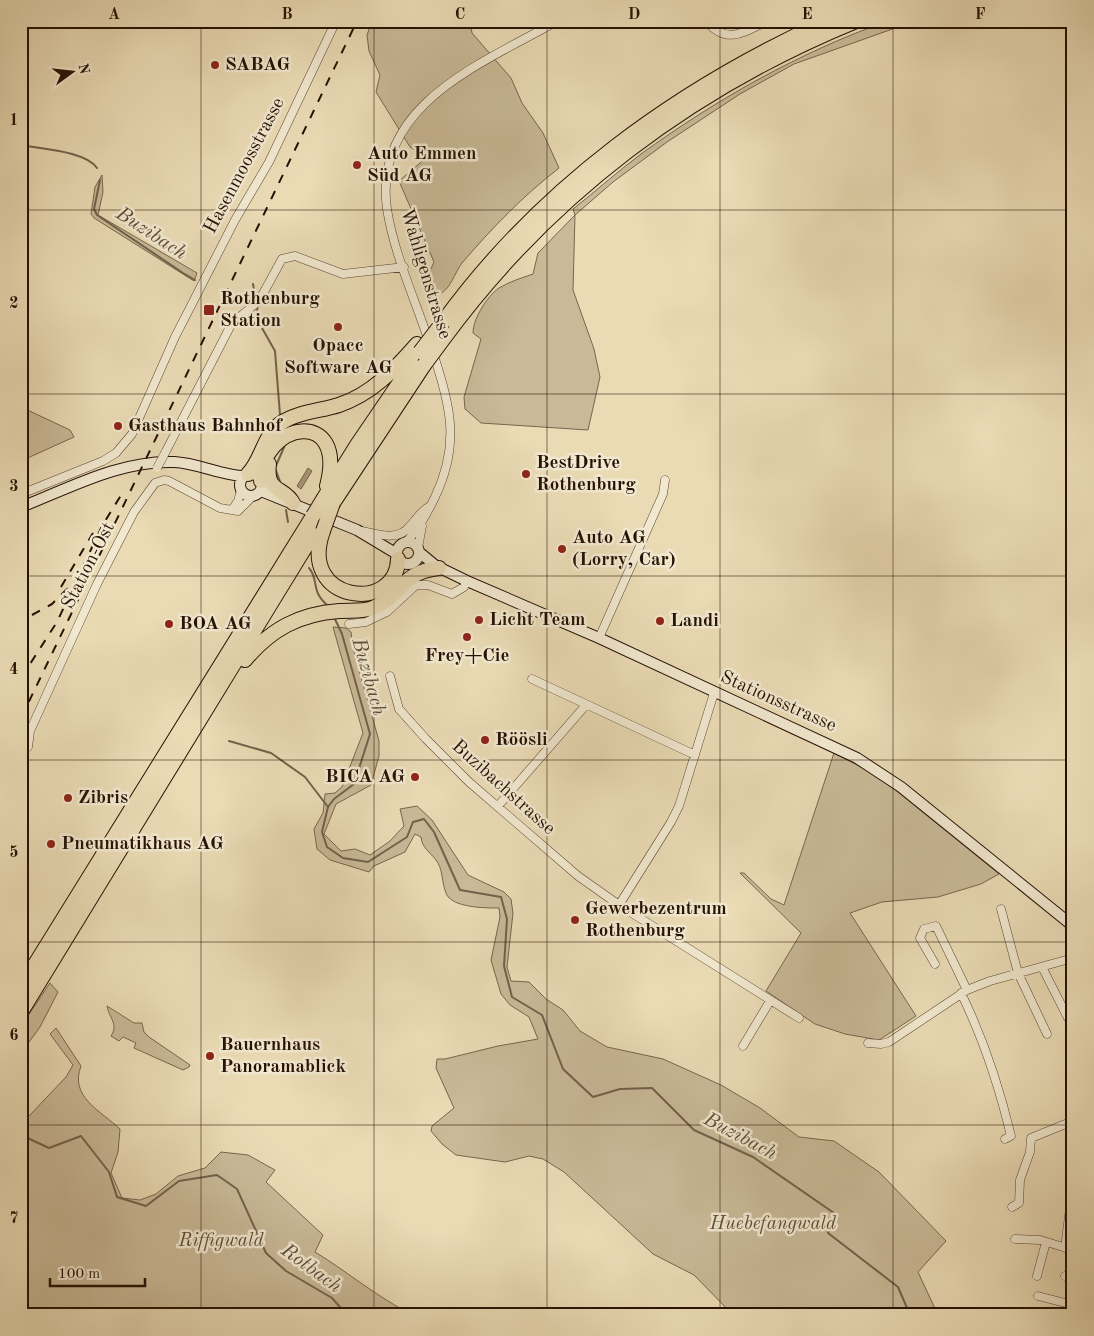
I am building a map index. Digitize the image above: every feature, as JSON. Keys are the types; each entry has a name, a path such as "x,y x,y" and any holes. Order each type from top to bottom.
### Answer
{"highway":[{"path":"21,1012 201,719 316,527 328,501 420,354 445,321 518,232 596,160 714,78 785,40 827,21"},
{"path":"445,321 488,283 528,239 572,196 619,156 694,103 739,76 788,51 856,21"},
{"path":"243,482 256,464 269,436 279,424 297,416 359,396 396,368 420,354"},
{"path":"261,486 262,470 277,442 294,432 311,432 328,447 332,459 328,501"},
{"path":"270,454 268,471 270,481 278,491 291,498 293,503"},
{"path":"316,527 320,568 328,582 346,592 363,594 383,586 405,560"},
{"path":"21,987 316,527"},
{"path":"388,598 405,560"},
{"path":"201,719 244,661 266,637 294,620 325,612 368,609 388,598 412,575 422,570 438,567"}],"main road":[{"path":"21,507 106,473 134,466 180,463 220,471 243,482 245,496 252,497 261,486"},
{"name":"Stationsstrasse","path":"243,482 254,474 261,486 293,503 373,538 405,560 438,567 599,638 714,693 832,745 873,767 1073,926"},
{"name":"Stationsstrasse","path":"373,538 413,543 438,567"},
{"path":"404,543 405,560"},
{"path":"405,560 419,550"}],"street":[{"name":"Hasenmoosstrasse","path":"21,494 89,468 116,453 132,434 175,337 235,220 269,162 336,21"},
{"name":"Wahligenstrasse","path":"404,543 422,524 431,505 448,461 451,436 450,417 442,381 392,230 386,188 388,167 393,150 404,127 429,98 455,80 557,21"},
{"path":"706,21 716,31 732,35 743,33 767,21"},
{"path":"252,497 240,510 220,508 170,481 159,480 157,468 195,391 207,375 234,320 259,302 279,262 288,256 297,256 322,268 343,274 404,267"},
{"name":"Station-Ost","path":"28,747 30,731 97,584 134,512 147,492 159,480"},
{"path":"599,638 664,494 665,480"},
{"path":"232,510 238,501 243,482"},
{"path":"357,530 390,536 397,535 406,531 422,511 431,505"},
{"name":"Wahligenstrasse","path":"419,550 422,524"},
{"path":"349,624 366,622 388,612 416,585 428,585 452,594 464,588 467,581"},
{"name":"Buzibachstrasse","path":"390,676 398,709 461,774 578,876 619,905 799,1018"},
{"path":"532,679 695,755"},
{"path":"619,905 671,822 684,791 714,693"},
{"path":"498,806 586,705"},
{"path":"1001,910 1018,974 1047,1034"},
{"path":"935,964 920,938 924,929 936,926 964,992 995,1074 1011,1136 1005,1139"},
{"path":"868,1043 880,1044 889,1042 964,992 990,981 1071,961"},
{"path":"1042,967 1068,1018"},
{"path":"743,1046 770,1000"},
{"path":"1012,1207 1019,1203 1020,1180 1030,1152 1031,1138 1073,1121"},
{"path":"1015,1239 1046,1242 1069,1249 1070,1208"},
{"path":"1037,1276 1046,1242"},
{"path":"1038,1296 1073,1305"}],"green space":[{"path":"372,21 470,21 472,33 511,78 522,103 543,133 559,168 508,213 462,263 447,288 433,296 426,280 434,262 399,181 427,157 410,147 376,92 380,75 369,51 367,35"},
{"path":"888,21 915,21 794,64 740,94 667,142 613,182 575,215 573,209 632,161 699,114 760,78 855,33"},
{"path":"102,175 103,192 98,215 197,273 194,281 94,218 91,214 95,187"},
{"path":"575,215 573,290 594,349 600,377 588,430 481,423 465,409 464,397 481,339 473,333 475,321 494,292 511,282 533,274 538,253"},
{"path":"21,407 70,430 74,437 21,461"},
{"name":"Huebefangwald","path":"333,627 346,628 351,632 353,648 379,741 379,756 371,785 336,804 324,834 341,851 355,849 370,855 390,841 404,826 400,809 417,806 432,820 468,875 504,892 511,899 513,913 507,967 511,981 529,982 546,999 563,1010 580,1031 607,1047 663,1059 721,1085 760,1108 799,1137 834,1141 879,1172 946,1241 918,1272 938,1315 733,1315 694,1275 653,1254 564,1172 543,1159 529,1156 505,1162 456,1155 442,1144 431,1131 432,1126 454,1108 436,1068 437,1059 445,1059 498,1046 538,1039 529,1017 510,1005 501,994 491,960 500,917 499,908 470,906 455,902 449,898 438,863 425,848 421,837 415,834 405,852 374,866 369,872 330,860 317,849 314,829 323,813 325,794 335,793 342,787 363,733"},
{"path":"834,753 878,776 999,874 981,884 938,897 882,902 850,913 916,1016 879,1040 845,1034 815,1024 766,991 801,933 740,873 744,873 771,899 784,905"},
{"path":"50,983 58,992 40,1027 21,1053 21,1026"},
{"path":"107,1006 134,1023 142,1023 144,1032 149,1037 190,1065 189,1067 183,1070 134,1048 136,1043 123,1037 119,1041 111,1036 114,1024"},
{"name":"Riffigwald","path":"56,1028 81,1066 78,1077 83,1095 96,1109 120,1129 118,1152 111,1173 122,1198 140,1200 156,1194 178,1176 205,1168 221,1152 248,1155 275,1170 266,1182 323,1235 315,1252 388,1301 413,1315 21,1315 21,1111 29,1116 66,1077 73,1065 50,1034"}],"shaded area":[{"path":"308,468 312,471 301,489 297,486"}],"waterway":[{"name":"Buzibach","path":"21,145 73,154 91,162 97,168"},
{"name":"Buzibach","path":"100,180 94,209 97,215 195,280"},
{"path":"253,284 256,302"},
{"path":"257,306 258,319"},
{"name":"Buzibach","path":"250,313 258,321 275,351 280,415"},
{"name":"Buzibach","path":"281,484 275,468 285,445"},
{"name":"Buzibach","path":"286,510 288,522"},
{"name":"Buzibach","path":"309,568 314,577 319,595 328,606"},
{"name":"Buzibach","path":"334,617 342,634 370,734 354,784 334,799 328,807 322,832 327,847 343,858 368,862 407,837 413,822 424,819 434,832 460,890 501,897 507,919 504,966 512,997 542,1015 563,1069 593,1097 620,1089 652,1088 694,1130 753,1157 834,1213 828,1233 898,1287 910,1315"},
{"path":"229,741 271,753 305,777 328,807"},
{"name":"Rotbach","path":"21,1135 49,1148 81,1136 109,1172 117,1197 146,1206 179,1181 217,1175 237,1189 266,1253 286,1271 332,1298 347,1315"}],"railway":[{"path":"21,718 357,21"},
{"path":"21,678 57,622 102,526 123,492"},
{"path":"61,587 93,533"},
{"path":"32,615 52,604 69,587"}],"place":[{"name":"SABAG","path":"215,65"},
{"name":"Auto Emmen Süd AG","path":"357,165"},
{"name":"Rothenburg Station","path":"209,310"},
{"name":"Opacc Software AG","path":"338,327"},
{"name":"Gasthaus Bahnhof","path":"118,426"},
{"name":"BestDrive Rothenburg","path":"526,474"},
{"name":"Auto AG (Lorry, Car)","path":"562,549"},
{"name":"Licht Team","path":"479,620"},
{"name":"Landi","path":"660,621"},
{"name":"BOA AG","path":"169,624"},
{"name":"Frey+Cie","path":"467,637"},
{"name":"Röösli","path":"485,740"},
{"name":"BICA AG","path":"415,777"},
{"name":"Zibris","path":"68,798"},
{"name":"Pneumatikhaus AG","path":"51,844"},
{"name":"Gewerbezentrum Rothenburg","path":"575,920"},
{"name":"Bauernhaus Panoramablick","path":"210,1056"}]}
